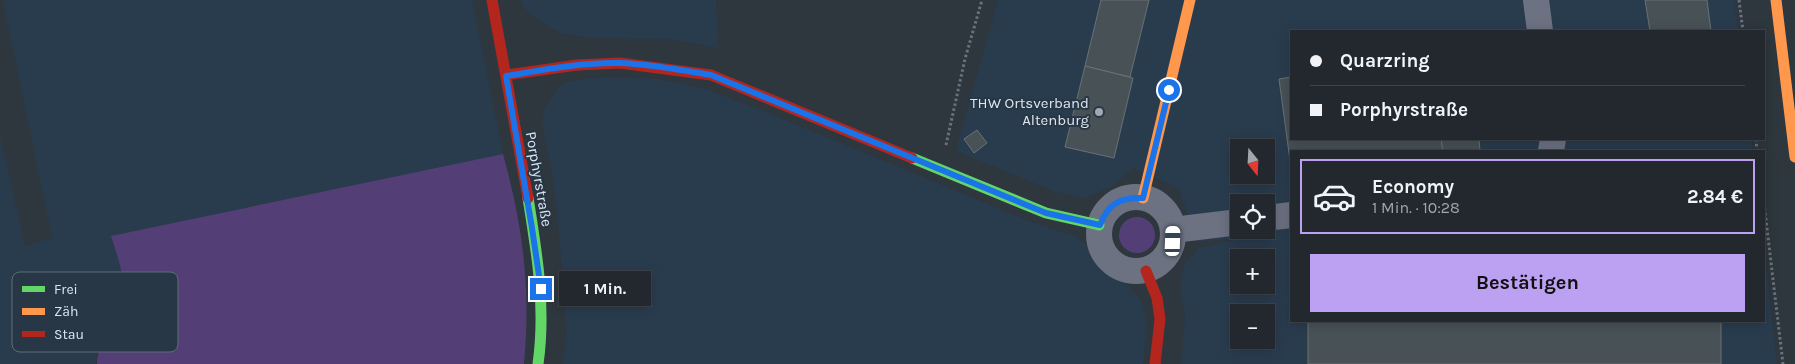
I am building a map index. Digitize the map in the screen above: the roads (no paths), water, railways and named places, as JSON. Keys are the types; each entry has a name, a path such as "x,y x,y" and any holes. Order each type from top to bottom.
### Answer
{"street":[{"name":"Porphyrstraße","path":"492,0 541,289 541,343 538,364"},
{"path":"1143,198 1190,0"},
{"path":"1536,0 1540,30"},
{"path":"1776,0 1795,157"},
{"path":"506,76 560,68 618,63 666,67 711,75 1046,213 1100,225"},
{"path":"1132,197 1143,198 1154,201 1164,209 1174,230 1173,241 1170,251 1156,267 1146,271 1133,272 1120,269 1110,261 1102,251 1098,238 1104,215 1111,206 1121,200 1132,197"},
{"path":"1275,217 1290,215"},
{"path":"1174,230 1230,223"},
{"path":"1146,271 1157,298 1160,319 1155,364"}],"place":[{"name":"THW Ortsverband Altenburg","path":"1099,112"}]}
